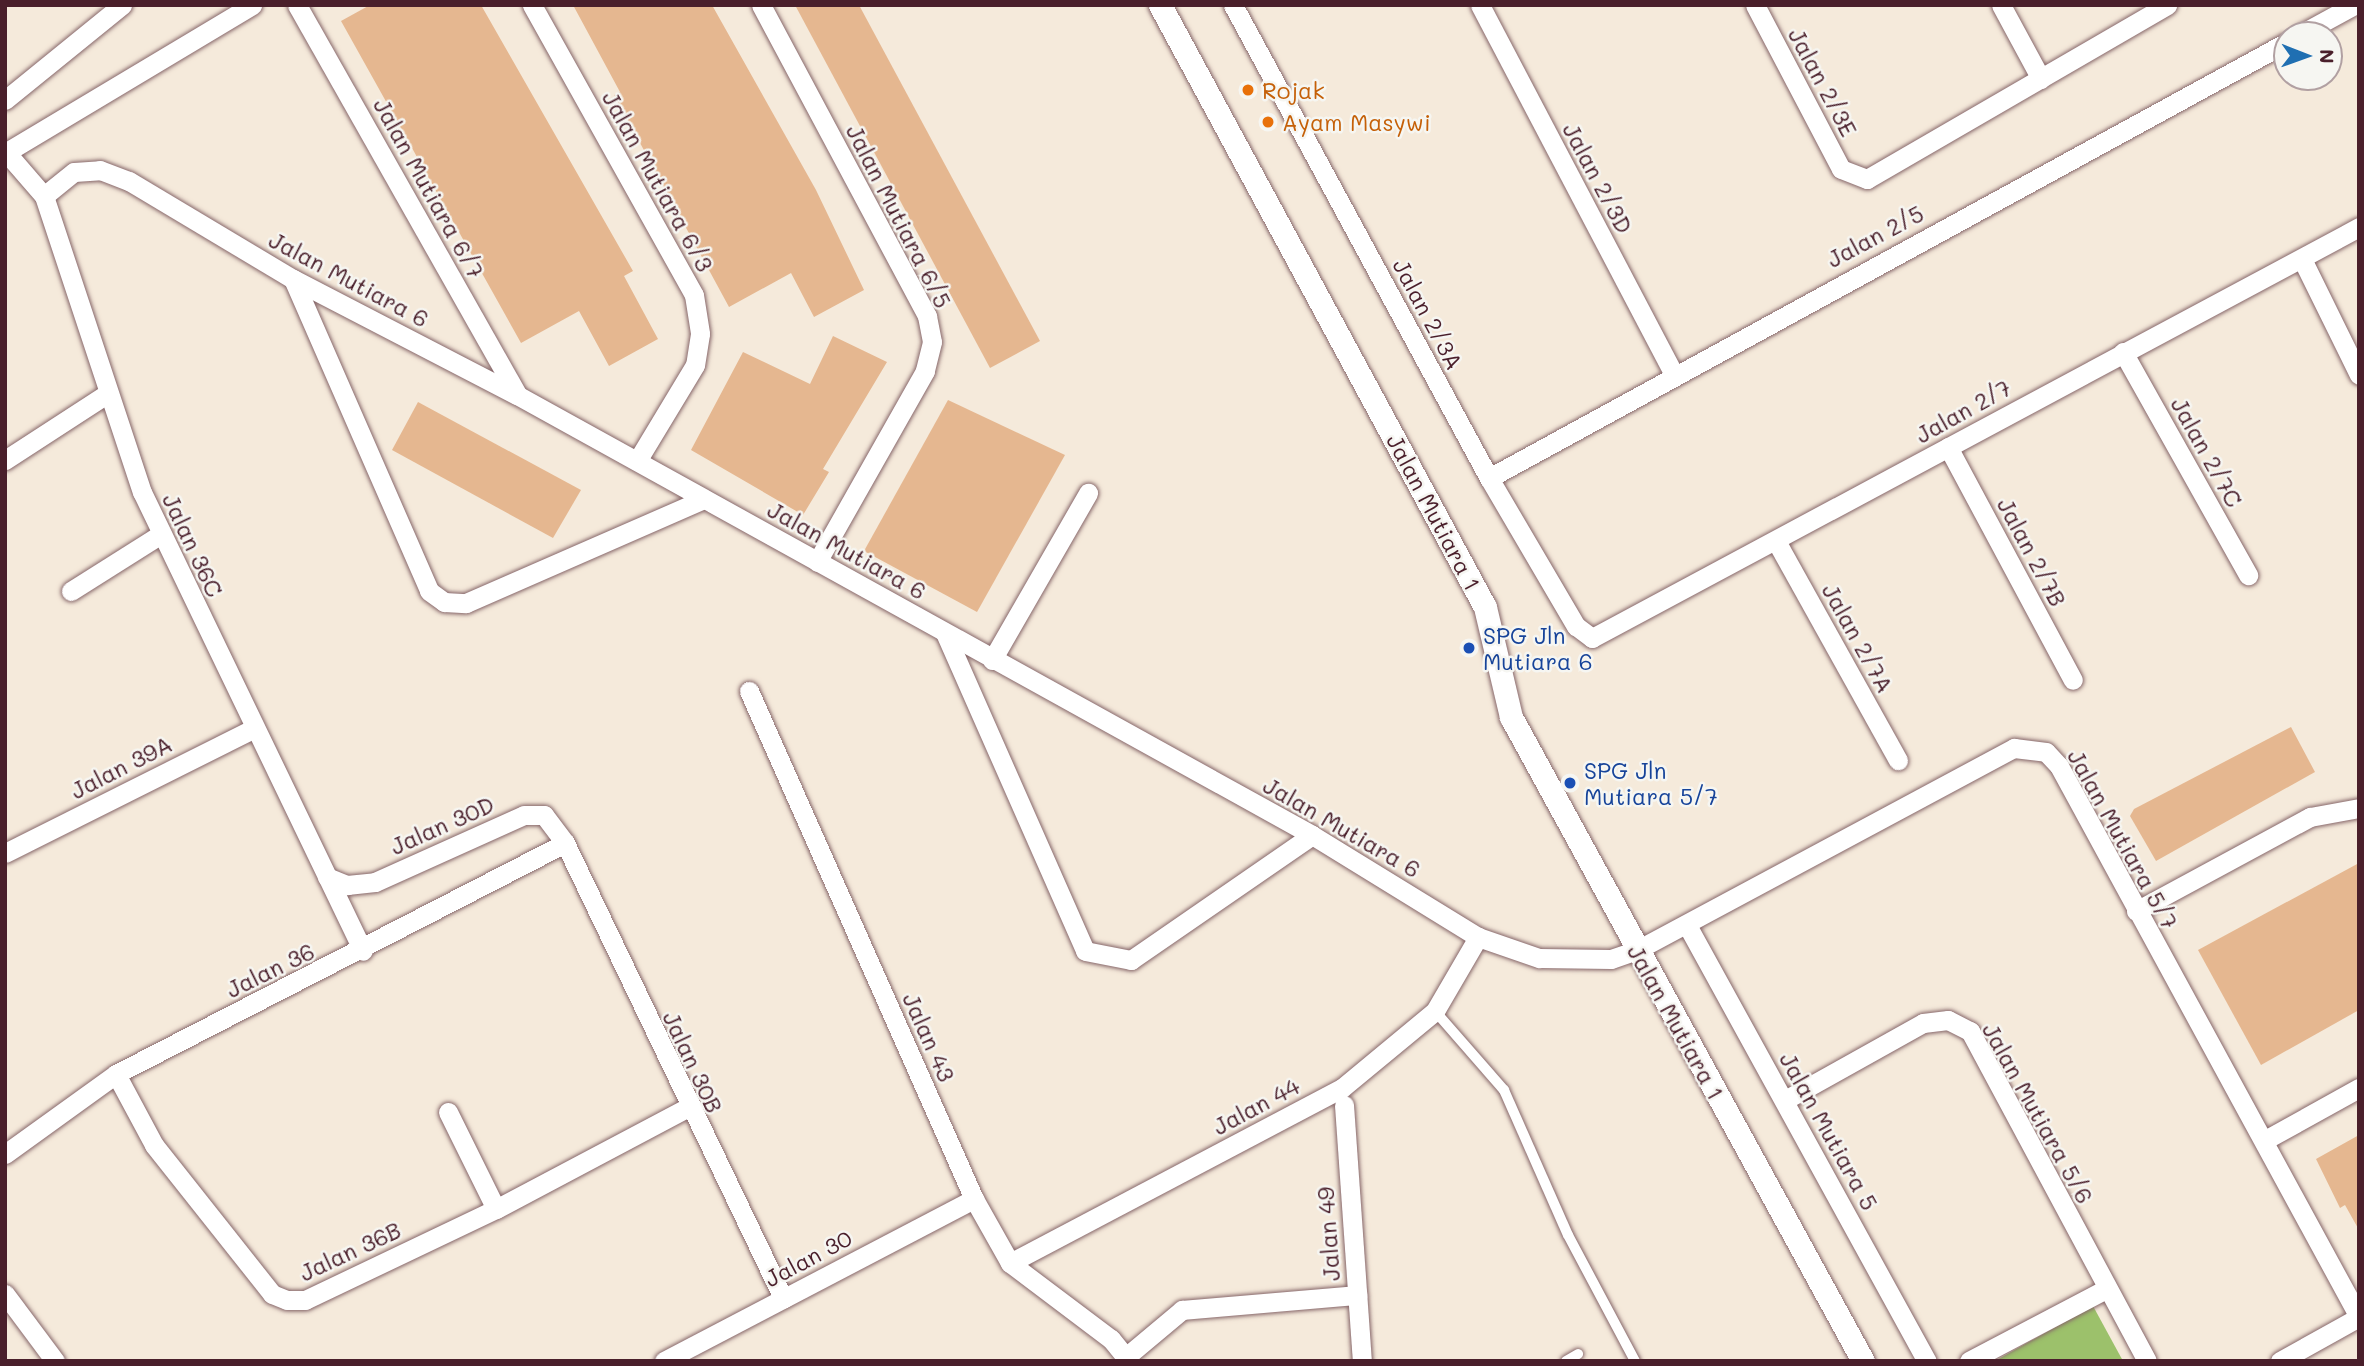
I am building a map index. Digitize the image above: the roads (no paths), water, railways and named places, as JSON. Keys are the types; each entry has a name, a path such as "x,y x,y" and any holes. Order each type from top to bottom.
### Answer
{"street":[{"path":"5,100 121,5"},
{"name":"Jalan 36C","path":"252,5 5,152 44,196 108,393 161,534 253,729 363,951"},
{"name":"Jalan Mutiara 6/7","path":"297,5 517,395"},
{"name":"Jalan Mutiara 6/3","path":"532,5 694,295 700,334 695,365 637,461"},
{"name":"Jalan Mutiara 6/5","path":"761,5 927,316 932,342 925,371 817,562"},
{"name":"Jalan Mutiara 1","path":"1160,5 1485,607 1511,716 1636,950 1863,1361"},
{"name":"Jalan 2/3A","path":"1233,5 1489,478 1576,626 1592,638"},
{"name":"Jalan 2/3D","path":"1480,5 1673,373"},
{"name":"Jalan 2/3E","path":"1755,5 1852,178 1867,179 2041,79"},
{"path":"2001,5 2041,79 2168,5"},
{"path":"2325,21 2354,5"},
{"name":"Jalan 2/5","path":"1489,478 1673,373 2273,50"},
{"name":"Jalan Mutiara 6","path":"44,196 58,179 100,170 293,279 517,395 1312,835 1478,937 1563,961 1611,959 1636,950"},
{"name":"Jalan 2/7","path":"1592,638 2359,227"},
{"path":"2302,258 2359,375"},
{"path":"293,279 429,591 444,602 466,603 704,499"},
{"name":"Jalan 2/7C","path":"2123,352 2248,575"},
{"path":"5,460 108,393"},
{"name":"Jalan 2/7B","path":"1948,447 2073,680"},
{"path":"992,660 1088,493"},
{"path":"71,591 161,534"},
{"name":"Jalan 2/7A","path":"1776,541 1898,760"},
{"path":"946,633 1085,951 1131,960 1312,835"},
{"name":"Jalan 43","path":"749,691 974,1199 1010,1263 1128,1358 1182,1310 1357,1295"},
{"name":"Jalan 39A","path":"7,848 253,729"},
{"name":"Jalan Mutiara 5/7","path":"1636,950 1688,925 2020,747 2046,752 2059,766 2359,1317"},
{"path":"2136,911 2310,817 2350,807"},
{"name":"Jalan 30D","path":"327,877 347,885 376,882 524,815 544,815 565,843"},
{"name":"Jalan 36","path":"5,1154 116,1074 363,951 565,843"},
{"name":"Jalan 30B","path":"565,843 687,1108 783,1298"},
{"name":"Jalan Mutiara 5","path":"1688,925 1927,1361"},
{"name":"Jalan 44","path":"1010,1263 1342,1088 1435,1011 1478,937"},
{"name":"Jalan Mutiara 5/6","path":"1785,1100 1923,1023 1948,1020 1970,1031 2105,1289 2147,1361"},
{"name":"Jalan 36B","path":"116,1074 154,1145 272,1294 287,1300 305,1300 496,1209 687,1108"},
{"path":"2265,1140 2359,1088"},
{"name":"Jalan 49","path":"1344,1105 1362,1361"},
{"path":"448,1112 496,1209"},
{"name":"Jalan 30","path":"664,1361 974,1199"},
{"path":"1969,1361 2105,1289"},
{"path":"5,1294 55,1361"},
{"path":"2280,1361 2359,1317"}],"lane":[{"path":"1435,1011 1503,1090 1568,1235 1635,1361"},
{"path":"1566,1361 1578,1354"}],"place":[{"name":"Rojak","path":"1248,90"},
{"name":"Ayam Masywi","path":"1268,122"},
{"name":"SPG Jln Mutiara 6","path":"1469,648"},
{"name":"SPG Jln Mutiara 5/7","path":"1570,783"}]}
